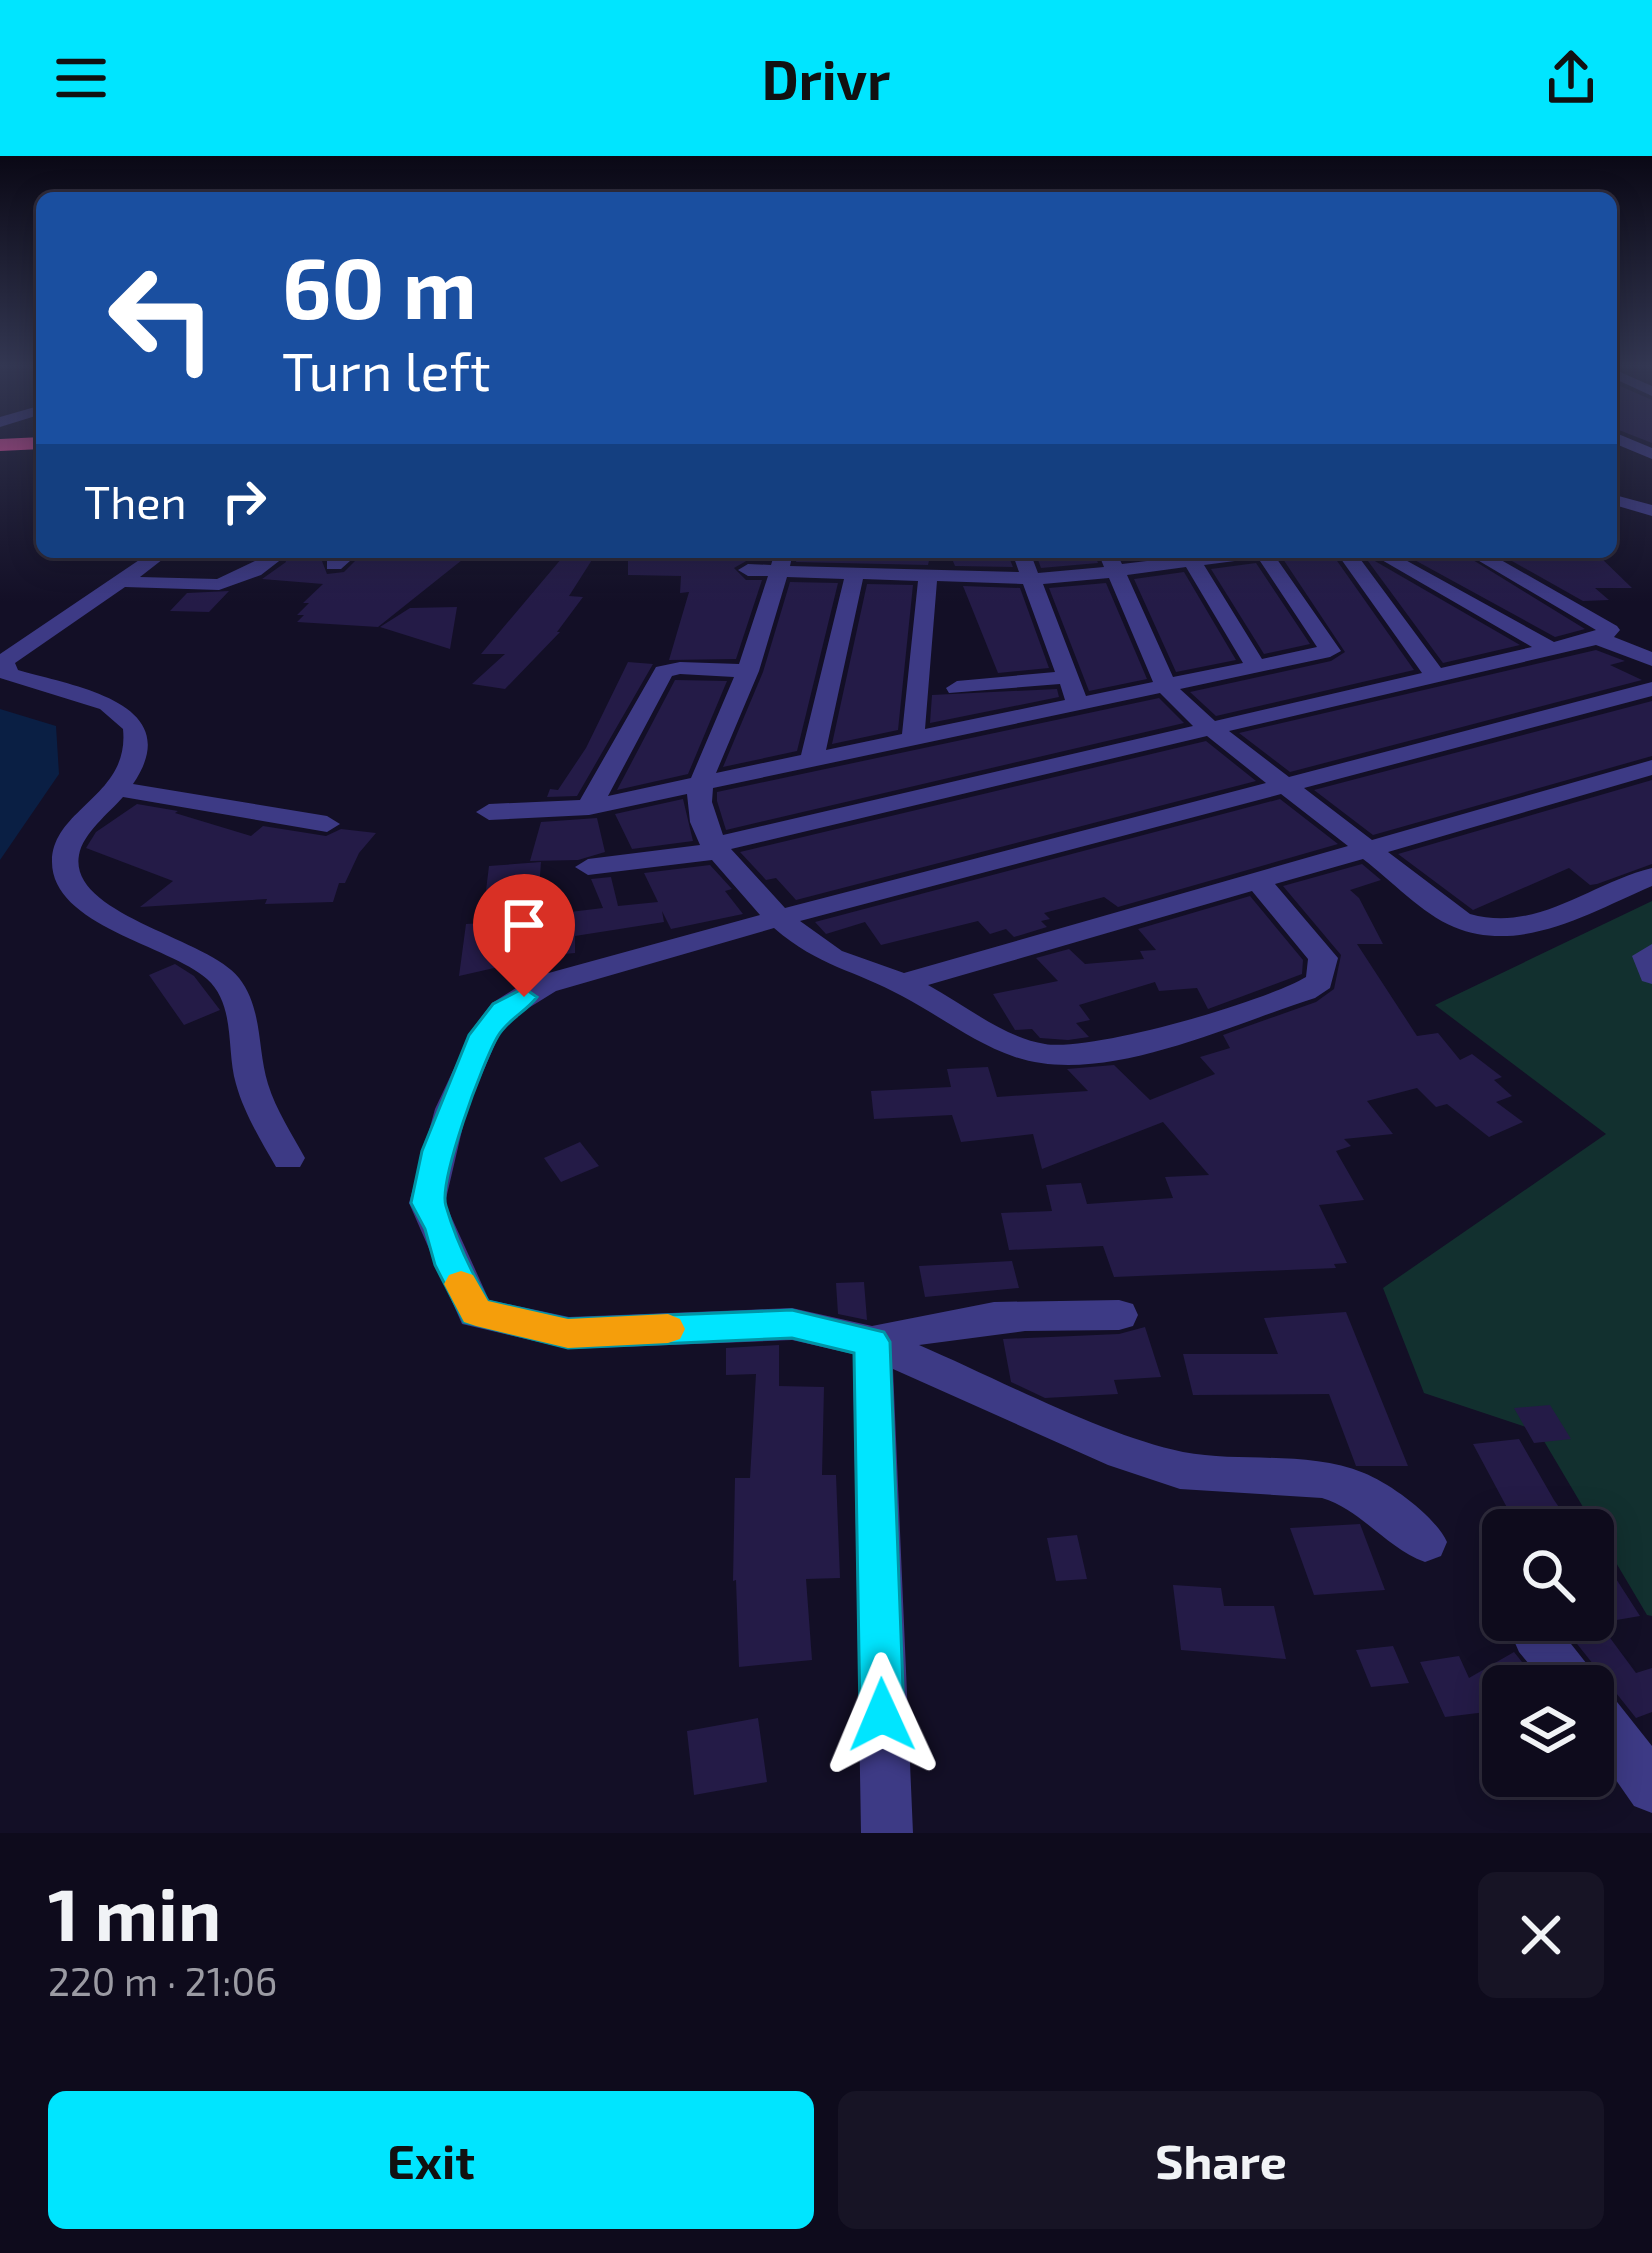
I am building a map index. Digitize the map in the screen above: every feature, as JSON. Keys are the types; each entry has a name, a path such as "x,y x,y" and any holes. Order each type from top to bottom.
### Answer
{"street":[{"path":"1617,501 1652,511"},
{"path":"155,558 3,664 8,674 86,696 125,715 139,741 138,755 118,789 68,845 67,874 85,900 186,951 220,974 240,999 253,1085 287,1158"},
{"path":"124,581 223,586 244,580 274,558"},
{"path":"1023,558 1078,704"},
{"path":"748,571 782,562 855,574 1030,579 1113,563 1176,558"},
{"path":"1190,558 1256,666"},
{"path":"489,812 589,807 701,786 812,758 1330,651 1267,558"},
{"path":"1350,558 1436,676"},
{"path":"1388,558 1549,648"},
{"path":"588,867 715,848 1598,638 1610,630 1484,558"},
{"path":"782,562 748,671 701,786 701,823 715,848 782,920 832,957 903,983 979,1026 1042,1054 1064,1057 1110,1049 1304,991 1320,981 1322,958 1257,880"},
{"path":"1113,563 1166,686 1179,704 1445,910 1490,931 1521,928 1652,876"},
{"path":"812,758 855,574"},
{"path":"913,737 928,577"},
{"path":"1598,638 1652,660"},
{"path":"589,807 664,672 680,668 748,671"},
{"path":"957,688 1066,677"},
{"path":"1425,1542 1357,1489 1322,1479 1223,1477 1180,1470 1123,1452 872,1342 792,1324 568,1334 476,1312 428,1203 451,1109 484,1035 503,1010 544,983 1652,689"},
{"path":"903,983 1652,766"},
{"path":"118,789 327,824"},
{"path":"1652,952 1647,956 1652,975"},
{"path":"872,1342 916,1328 1031,1312 1119,1315"},
{"path":"872,1342 887,1833"},
{"path":"1539,1641 1560,1665"},
{"path":"1614,1735 1652,1788"}],"green space":[{"path":"1652,901 1652,1616 1614,1559 1614,1509 1584,1509 1538,1431 1424,1393 1383,1288 1606,1134 1435,1005"}],"water":[{"path":"0,709 56,726 59,774 0,860"}],"building":[{"path":"284,558 325,558 322,561 327,574 344,572 358,558 464,558 378,627 297,622 304,615 297,615 309,603 303,603 323,584 262,579 286,562"},
{"path":"562,558 593,558 569,596 583,597 560,632 505,689 472,684 505,654 481,654"},
{"path":"628,558 768,558 748,560 734,568 746,580 762,580 736,659 669,660 689,592 680,593 681,576 628,575"},
{"path":"796,558 930,558 928,565 796,562"},
{"path":"952,558 1009,558 1013,567 955,566"},
{"path":"1037,558 1096,558 1098,563 1041,568"},
{"path":"1335,558 1414,670 1216,716 1190,692 1331,661 1345,652 1283,559"},
{"path":"1366,558 1520,645 1443,663"},
{"path":"1411,558 1470,558 1585,629 1555,637"},
{"path":"1507,558 1601,558 1632,588 1595,588 1609,600 1583,601"},
{"path":"1256,563 1310,644 1264,654 1211,569"},
{"path":"1184,572 1236,660 1176,672 1134,579"},
{"path":"790,582 838,583 797,751 723,767 763,672"},
{"path":"1106,583 1147,679 1089,691 1049,588"},
{"path":"867,584 913,585 898,730 832,744"},
{"path":"963,586 1020,588 1049,668 998,673"},
{"path":"229,591 209,612 170,611 187,593"},
{"path":"457,607 450,649 380,627 410,608"},
{"path":"1596,650 1625,661 1610,665 1642,680 1290,772 1239,733"},
{"path":"628,662 653,664 577,796 547,797 550,789 558,790 586,748"},
{"path":"675,680 727,681 688,774 617,790"},
{"path":"1057,689 1059,697 930,723 932,695"},
{"path":"1159,698 1184,723 726,830 717,801 717,792"},
{"path":"1652,701 1652,756 1373,835 1314,790"},
{"path":"1206,741 1256,781 796,900 776,878 766,880 740,852"},
{"path":"1652,780 1652,864 1597,884 1590,885 1569,868 1473,910 1398,854"},
{"path":"683,799 693,841 632,849 615,814"},
{"path":"1280,799 1338,844 1118,907 1104,897 1044,913 1050,919 1041,921 1047,927 1014,937 1006,929 990,934 978,921 881,945 865,922 826,934 815,922"},
{"path":"137,804 178,811 175,813 251,836 263,826 326,836 341,829 376,833 359,853 345,883 339,883 333,902 265,904 267,899 140,907 173,881 86,848 96,832"},
{"path":"597,818 605,852 578,860 530,861 541,822"},
{"path":"541,862 537,916 603,908 591,879 611,877 618,906 658,902 644,873 710,865 732,889 725,891 743,914 671,929 662,911 664,922 575,936 575,953 501,960 503,966 459,976 466,924 482,923 489,866"},
{"path":"1362,864 1381,880 1350,890 1383,944 1357,944 1417,1036 1438,1033 1460,1060 1472,1054 1502,1077 1494,1080 1512,1096 1496,1102 1523,1122 1489,1137 1447,1104 1436,1107 1417,1088 1367,1101 1393,1134 1344,1139 1351,1146 1336,1151 1364,1200 1319,1205 1347,1263 1334,1264 1336,1268 1114,1277 1103,1246 1009,1250 1001,1213 1052,1211 1046,1185 1081,1183 1087,1204 1173,1198 1165,1177 1209,1175 1163,1122 1042,1169 1033,1134 961,1142 952,1115 874,1119 871,1091 951,1087 947,1069 988,1067 997,1097 1088,1091 1067,1069 1114,1065 1150,1100 1215,1074 1200,1057 1230,1048 1223,1035 1316,1002 1334,989 1341,955 1283,886"},
{"path":"1250,896 1303,960 1302,974 1208,1009 1197,988 1159,991 1155,982 1079,1005 1090,1020 1076,1023 1089,1037 1068,1040 1040,1038 1032,1029 1015,1030 993,994 1058,981 1036,958 1069,949 1085,964 1144,959 1140,951 1156,950 1138,929"},
{"path":"175,964 194,976 220,1010 184,1025 149,975"},
{"path":"580,1142 599,1166 561,1182 544,1158"},
{"path":"1012,1261 1019,1288 925,1297 919,1266"},
{"path":"864,1282 867,1320 838,1314 836,1283"},
{"path":"1346,1312 1408,1466 1356,1466 1329,1394 1193,1395 1183,1354 1278,1354 1264,1318"},
{"path":"1145,1327 1161,1377 1114,1380 1118,1394 1045,1398 1011,1382 1003,1339 1119,1334"},
{"path":"779,1345 779,1386 824,1387 822,1475 836,1475 840,1578 806,1579 812,1660 739,1667 733,1581 735,1478 750,1478 756,1374 726,1375 726,1348"},
{"path":"1550,1405 1571,1439 1534,1443 1514,1408"},
{"path":"1519,1439 1560,1509 1508,1509 1473,1444"},
{"path":"1360,1524 1385,1590 1314,1595 1290,1528"},
{"path":"1077,1535 1087,1579 1056,1581 1047,1538"},
{"path":"1614,1576 1640,1616 1614,1620"},
{"path":"1173,1585 1221,1588 1224,1606 1274,1606 1286,1659 1181,1650"},
{"path":"1575,1641 1612,1641 1636,1673 1652,1668 1652,1712 1636,1718 1614,1690 1614,1665 1594,1665"},
{"path":"1393,1646 1409,1683 1371,1687 1356,1650"},
{"path":"1514,1652 1524,1665 1492,1665"},
{"path":"1459,1656 1469,1678 1482,1670 1482,1713 1445,1717 1420,1662"},
{"path":"758,1718 767,1782 694,1795 687,1731"}],"slow traffic":[{"path":"461,1284 476,1312 568,1334 668,1329"}],"route":[{"path":"524,997 503,1010 484,1035 437,1151 428,1203 442,1229 452,1265 476,1312 568,1334 792,1324 872,1342 882,1715"}]}
